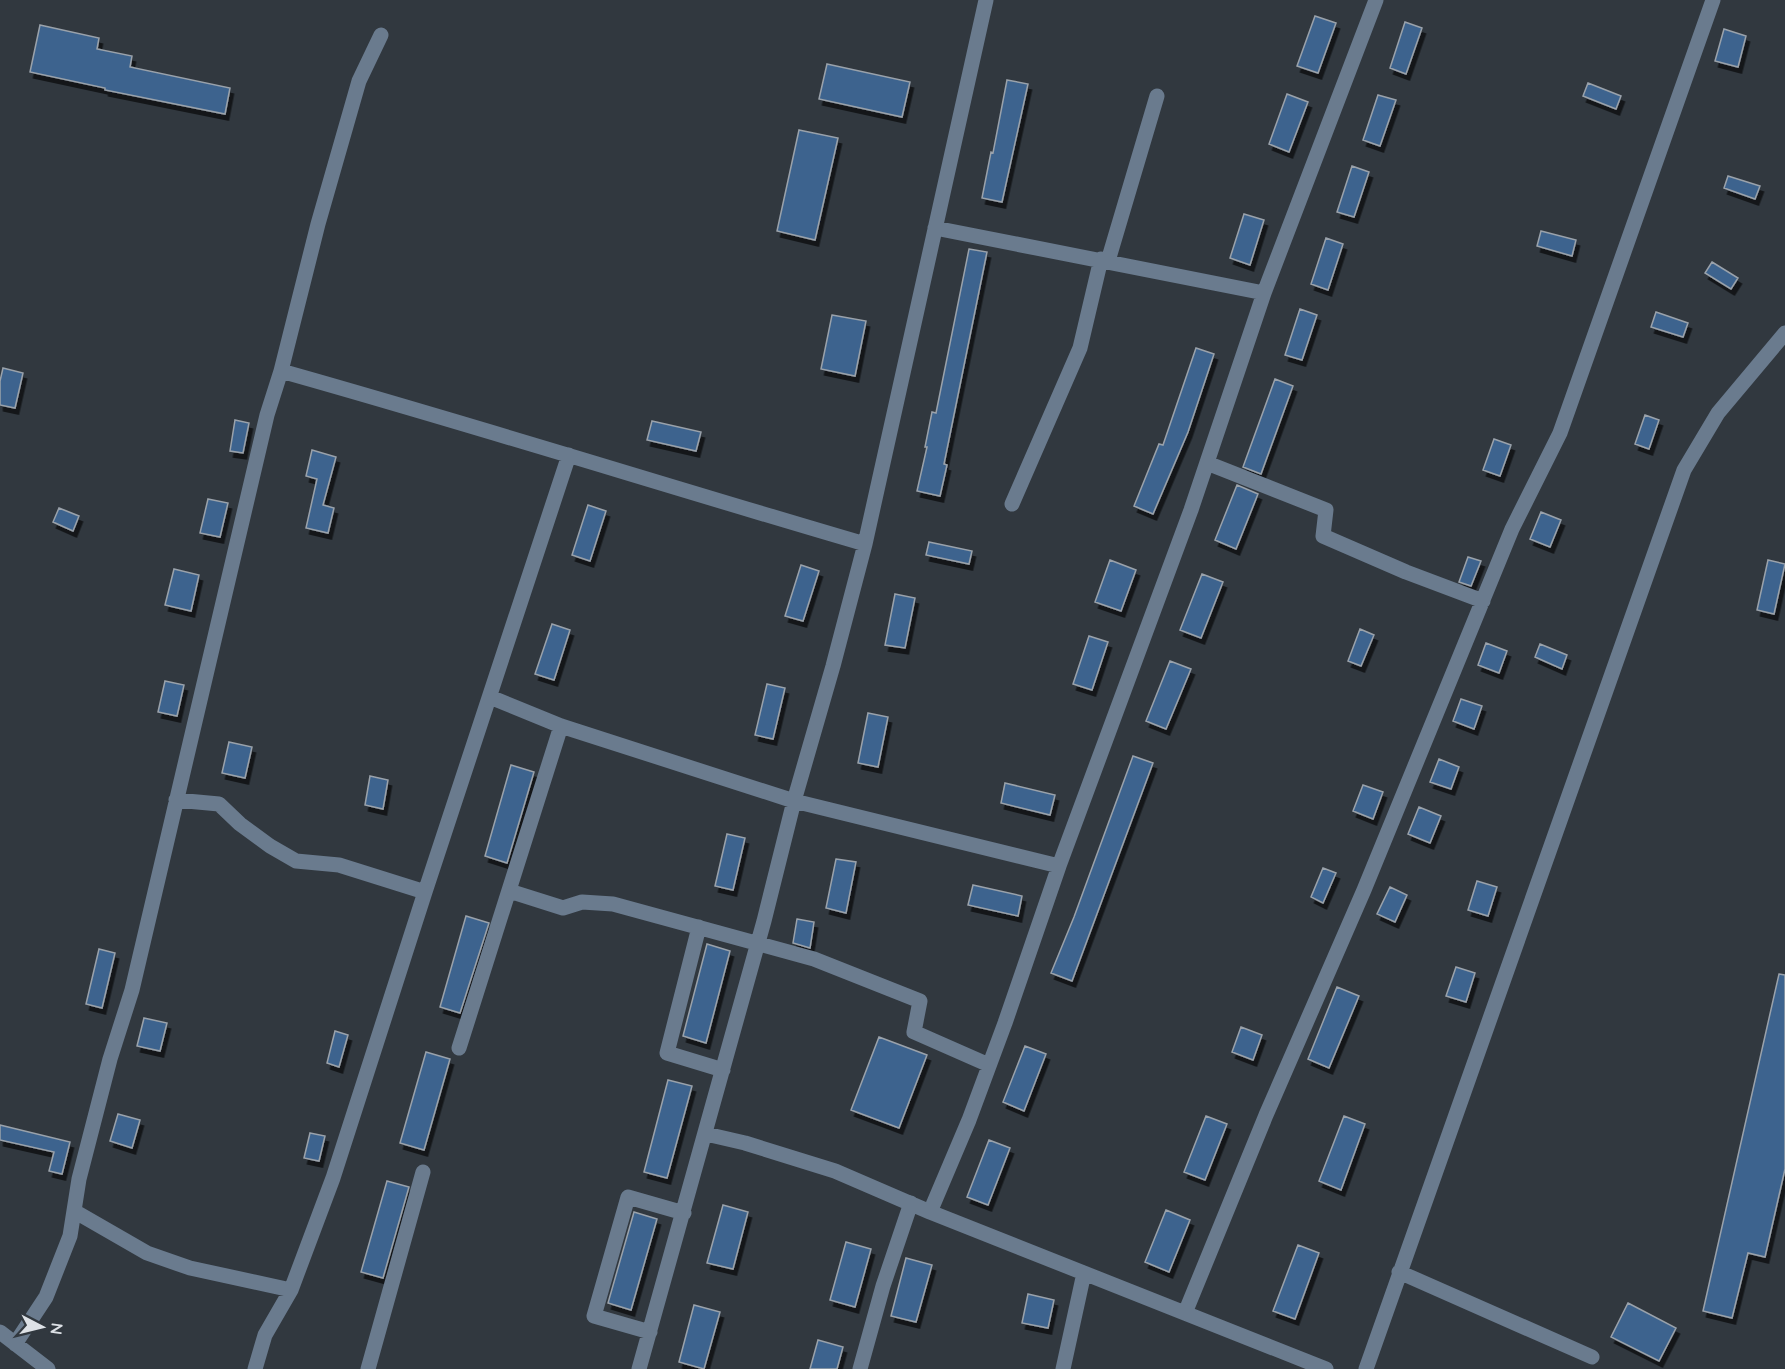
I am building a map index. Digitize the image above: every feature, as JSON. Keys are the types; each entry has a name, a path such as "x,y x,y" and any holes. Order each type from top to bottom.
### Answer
{"street":[{"path":"639,1369 706,1134 758,945 794,801 866,544 986,0"},
{"path":"930,1212 989,1065 1206,463 1264,293 1375,0"},
{"path":"1185,1313 1266,1115 1364,890 1512,529 1560,433 1713,0"},
{"path":"15,1344 46,1297 70,1236 79,1179 107,1070 132,990 267,415 281,371 318,224 359,81 381,35"},
{"path":"1012,504 1080,348 1105,260 1157,96"},
{"path":"935,228 1264,293"},
{"path":"1366,1369 1684,470 1718,413 1785,333"},
{"path":"281,371 866,544"},
{"path":"255,1369 265,1335 291,1290 333,1178 570,455"},
{"path":"1206,463 1326,510 1323,536 1406,572 1483,601"},
{"path":"490,697 561,726 794,801 1059,866"},
{"path":"459,1048 561,726"},
{"path":"176,800 219,804 255,835 296,861 339,865 425,892"},
{"path":"509,891 563,908 582,902 614,904 814,959 920,1001 914,1032 989,1065"},
{"path":"699,927 667,1053 723,1070"},
{"path":"706,1134 745,1143 836,1171 930,1212 1326,1369"},
{"path":"368,1369 423,1172"},
{"path":"650,1332 594,1316 603,1284 628,1197 684,1213"},
{"path":"860,1369 883,1286 910,1203"},
{"path":"74,1211 147,1253 190,1268 291,1290"},
{"path":"1399,1272 1592,1357"},
{"path":"1063,1369 1084,1273"},
{"path":"0,1332 48,1369"}],"building":[{"path":"1315,16 1336,23 1318,73 1297,66"},
{"path":"1405,22 1422,28 1406,74 1390,68"},
{"path":"40,25 99,38 97,49 132,56 130,67 230,88 225,114 105,90 105,88 30,72"},
{"path":"1724,29 1746,36 1738,67 1715,61"},
{"path":"827,64 910,82 902,117 819,99"},
{"path":"1007,80 1028,84 1002,202 982,198"},
{"path":"1588,83 1621,96 1616,109 1583,96"},
{"path":"1287,94 1308,102 1289,152 1269,144"},
{"path":"1378,95 1396,100 1380,146 1363,140"},
{"path":"799,130 838,138 815,240 777,231"},
{"path":"1352,166 1369,172 1354,217 1337,212"},
{"path":"1728,176 1760,186 1755,199 1724,188"},
{"path":"1244,214 1264,220 1250,265 1230,258"},
{"path":"1541,231 1576,240 1572,256 1537,246"},
{"path":"1326,238 1343,244 1328,290 1311,284"},
{"path":"969,249 987,252 944,464 947,465 940,496 917,491 932,412 936,413"},
{"path":"1712,262 1738,278 1731,289 1705,273"},
{"path":"1300,309 1317,315 1302,360 1285,355"},
{"path":"1656,312 1688,323 1683,337 1651,327"},
{"path":"832,315 866,321 855,376 821,369"},
{"path":"1196,348 1214,354 1188,432 1153,514 1134,506 1159,444 1163,445"},
{"path":"3,368 23,373 15,408 0,405 0,381"},
{"path":"1275,379 1293,386 1261,474 1243,467"},
{"path":"1645,415 1659,420 1649,449 1635,444"},
{"path":"235,420 249,423 243,453 230,451"},
{"path":"652,421 701,432 696,451 647,440"},
{"path":"1494,439 1511,445 1500,476 1483,470"},
{"path":"312,450 336,457 323,505 334,508 328,533 306,528 317,479 306,476"},
{"path":"1237,485 1258,494 1236,549 1215,540"},
{"path":"208,499 228,503 220,537 200,533"},
{"path":"588,505 606,511 590,561 572,555"},
{"path":"59,508 79,516 73,531 53,522"},
{"path":"1541,512 1561,520 1550,547 1530,539"},
{"path":"929,542 972,551 969,564 926,555"},
{"path":"1468,557 1481,561 1471,586 1459,582"},
{"path":"1110,560 1136,570 1121,611 1095,602"},
{"path":"1768,560 1785,564 1774,614 1757,610"},
{"path":"801,565 819,571 803,621 785,616"},
{"path":"174,569 199,575 191,611 165,605"},
{"path":"1202,574 1223,582 1201,638 1180,630"},
{"path":"895,594 915,598 905,648 885,645"},
{"path":"552,624 570,630 554,680 535,674"},
{"path":"1360,629 1374,635 1361,666 1348,661"},
{"path":"1089,636 1108,642 1092,690 1073,684"},
{"path":"1486,643 1507,651 1499,673 1478,665"},
{"path":"1540,644 1567,655 1562,669 1535,657"},
{"path":"1170,661 1191,669 1166,729 1146,721"},
{"path":"165,681 184,685 177,716 158,712"},
{"path":"767,684 785,688 773,739 755,735"},
{"path":"1461,699 1482,706 1474,729 1453,721"},
{"path":"868,713 888,717 878,767 858,763"},
{"path":"229,742 252,747 245,778 222,773"},
{"path":"1133,756 1153,763 1072,981 1051,973"},
{"path":"1439,759 1459,767 1451,789 1430,782"},
{"path":"511,765 534,772 507,863 485,856"},
{"path":"370,776 388,780 383,809 365,805"},
{"path":"1005,783 1055,795 1050,815 1001,803"},
{"path":"1363,785 1383,792 1373,819 1353,811"},
{"path":"1419,807 1441,816 1430,843 1408,834"},
{"path":"727,834 745,838 733,890 715,886"},
{"path":"836,859 856,862 846,913 826,908"},
{"path":"1323,868 1336,873 1323,903 1311,897"},
{"path":"1477,881 1497,887 1488,916 1468,910"},
{"path":"973,885 1022,896 1018,916 968,905"},
{"path":"1390,887 1407,895 1395,922 1377,914"},
{"path":"466,916 489,923 460,1013 440,1007"},
{"path":"797,919 814,922 810,948 793,943"},
{"path":"707,944 730,951 706,1043 683,1036"},
{"path":"99,949 115,953 102,1008 86,1004"},
{"path":"1456,967 1475,973 1466,1002 1446,996"},
{"path":"1779,974 1785,975 1785,1169 1765,1257 1748,1253 1732,1318 1703,1311"},
{"path":"1337,987 1359,996 1329,1068 1308,1059"},
{"path":"144,1018 167,1023 160,1051 137,1046"},
{"path":"1241,1027 1262,1035 1253,1060 1232,1052"},
{"path":"335,1031 348,1035 339,1067 327,1063"},
{"path":"879,1037 927,1055 899,1128 851,1110"},
{"path":"1025,1046 1046,1054 1024,1111 1003,1102"},
{"path":"426,1052 450,1059 424,1150 400,1143"},
{"path":"668,1080 692,1086 667,1178 644,1172"},
{"path":"118,1114 140,1120 132,1148 110,1141"},
{"path":"1206,1116 1227,1124 1205,1180 1184,1172"},
{"path":"1344,1116 1365,1124 1341,1190 1319,1181"},
{"path":"0,1125 70,1142 62,1174 49,1171 54,1152 0,1140"},
{"path":"310,1133 325,1136 319,1161 304,1158"},
{"path":"989,1140 1010,1148 988,1205 967,1197"},
{"path":"387,1181 409,1187 383,1278 361,1272"},
{"path":"723,1205 748,1212 733,1269 707,1263"},
{"path":"1166,1210 1190,1220 1169,1272 1145,1262"},
{"path":"634,1212 657,1219 631,1310 608,1303"},
{"path":"846,1242 871,1249 855,1307 830,1300"},
{"path":"1298,1245 1319,1253 1295,1319 1273,1311"},
{"path":"906,1258 932,1265 916,1322 891,1316"},
{"path":"1028,1294 1054,1300 1048,1328 1022,1323"},
{"path":"1628,1303 1676,1328 1659,1361 1611,1337"},
{"path":"694,1305 720,1312 704,1369 679,1362"},
{"path":"818,1340 843,1347 837,1369 810,1369"}]}
